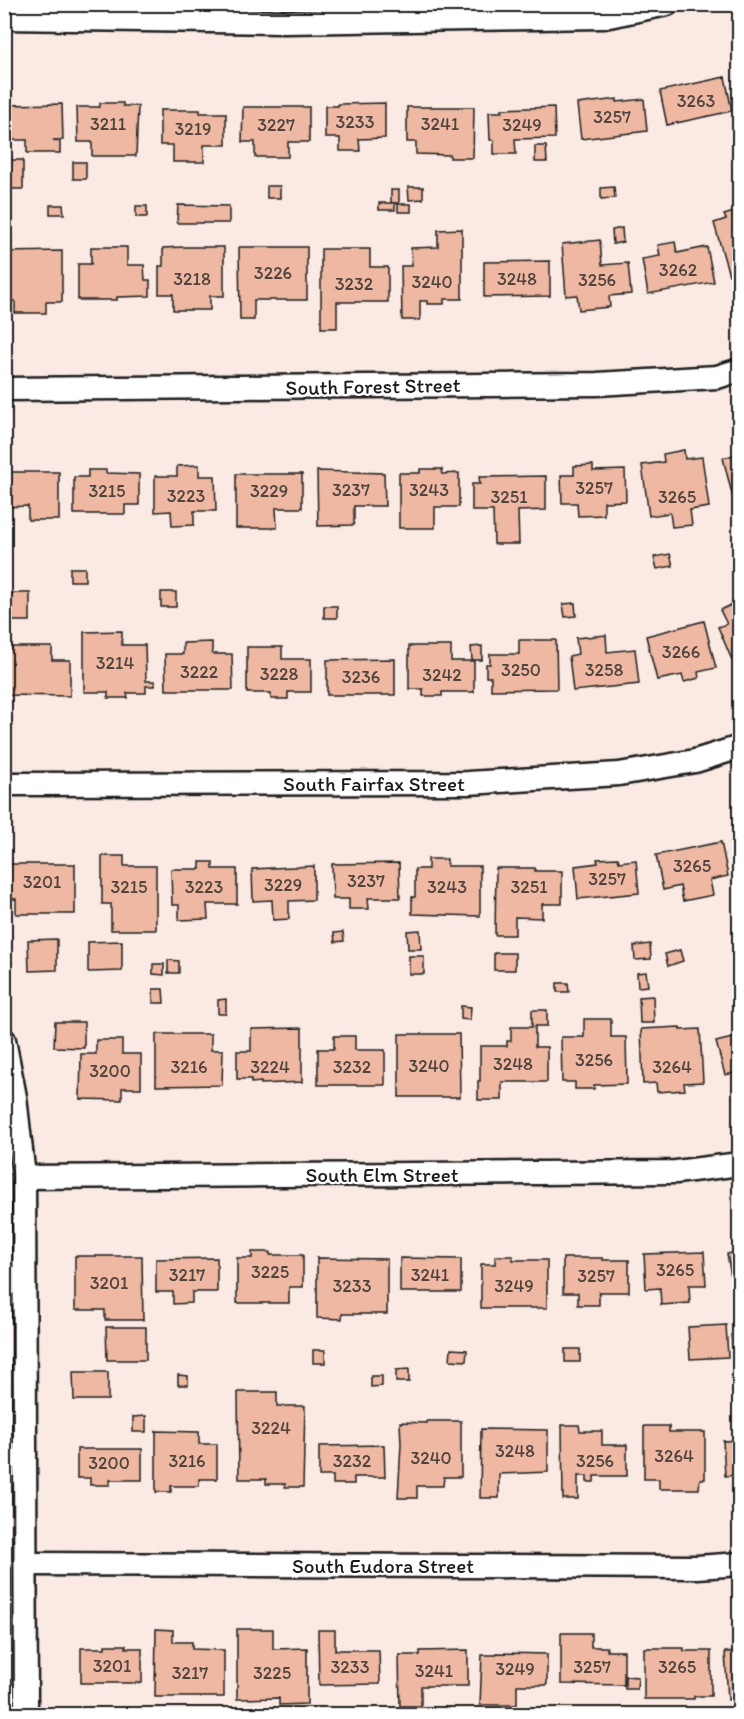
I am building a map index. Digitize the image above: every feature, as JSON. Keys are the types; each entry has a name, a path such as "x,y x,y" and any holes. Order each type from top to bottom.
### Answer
{"street":[{"path":"4,18 285,22 604,17 667,4"},
{"name":"South Forest Street","path":"4,389 597,384 717,377 740,370"},
{"name":"South Fairfax Street","path":"4,784 468,783 619,774 695,761 740,747"},
{"path":"4,1040 15,1097 24,1177 26,1714"},
{"name":"South Elm Street","path":"24,1177 676,1172 740,1164"},
{"name":"South Eudora Street","path":"26,1564 673,1567 740,1564"}],"building":[{"path":"725,77 732,111 667,125 660,91"},
{"path":"617,99 617,102 644,99 647,131 581,139 577,104"},
{"path":"100,103 123,103 123,106 138,106 136,156 92,156 92,142 78,142 77,107 100,107"},
{"path":"385,103 385,138 359,139 360,151 340,151 340,138 325,138 325,106"},
{"path":"62,104 63,140 53,140 60,141 60,153 27,153 27,140 4,140 4,105"},
{"path":"243,107 309,107 309,142 288,142 288,157 255,157 255,142 242,142"},
{"path":"407,107 474,107 473,158 416,154 416,142 407,142"},
{"path":"554,107 555,138 515,139 516,154 494,154 494,140 490,140 489,112 502,112 502,109"},
{"path":"160,110 200,110 200,113 226,113 226,145 204,145 204,162 173,162 173,145 160,145"},
{"path":"535,146 546,146 547,162 535,162"},
{"path":"4,160 23,160 23,189 4,189"},
{"path":"73,162 86,162 86,179 73,179"},
{"path":"267,186 280,186 280,198 267,198"},
{"path":"408,187 423,187 423,199 409,200"},
{"path":"614,187 615,198 601,199 601,188"},
{"path":"391,190 399,190 399,203 391,203"},
{"path":"379,203 395,203 395,210 379,210"},
{"path":"398,204 411,204 411,212 398,212"},
{"path":"50,205 63,205 64,214 50,214"},
{"path":"178,205 229,206 229,223 177,223"},
{"path":"136,206 147,206 147,217 136,217"},
{"path":"740,210 740,272 729,275 714,223 726,219 724,215"},
{"path":"622,228 623,242 613,244 612,230"},
{"path":"462,229 462,299 444,299 444,304 427,304 427,301 420,301 420,320 402,320 401,266 412,266 411,248 438,247 438,230"},
{"path":"600,240 602,265 628,263 631,294 609,296 610,307 579,310 577,295 566,296 562,244"},
{"path":"675,242 677,253 707,247 714,282 648,294 642,259 660,256 658,245"},
{"path":"91,247 127,247 127,265 144,265 145,280 150,280 150,296 117,297 117,300 78,300 78,264 91,264"},
{"path":"224,247 224,296 210,296 210,310 173,310 173,294 159,294 159,266 163,266 163,248"},
{"path":"239,247 307,247 307,300 254,300 254,320 240,320"},
{"path":"321,249 370,249 370,267 388,267 388,302 337,302 337,328 321,328"},
{"path":"62,251 62,302 46,302 46,313 15,313 15,301 4,301 4,252"},
{"path":"550,261 550,296 484,297 484,262"},
{"path":"684,450 685,459 702,457 709,507 690,510 692,525 672,527 670,513 649,516 642,465 664,462 663,454"},
{"path":"740,451 740,505 735,506 723,458"},
{"path":"199,465 199,476 215,476 216,511 194,511 194,525 172,526 171,511 155,512 155,476 177,476 177,466"},
{"path":"593,465 593,471 625,470 626,501 604,502 604,515 578,516 577,503 562,503 561,475 574,475 574,466"},
{"path":"420,469 442,469 442,474 459,473 459,507 435,507 435,528 399,528 399,473 420,473"},
{"path":"88,470 139,474 139,505 125,505 125,514 74,514 74,477 88,477"},
{"path":"317,471 384,473 385,506 354,506 354,525 318,526"},
{"path":"4,472 59,472 59,520 28,520 28,506 4,507"},
{"path":"236,474 302,474 302,508 276,508 277,528 236,528"},
{"path":"546,476 546,510 518,511 519,544 494,544 493,511 472,511 472,484 480,484 479,477"},
{"path":"670,554 673,566 657,569 654,557"},
{"path":"70,568 85,568 85,581 70,581"},
{"path":"161,592 176,592 176,607 161,607"},
{"path":"4,593 30,593 30,621 4,621"},
{"path":"740,601 740,657 732,660 718,627 727,624 720,610"},
{"path":"575,603 576,616 565,617 563,604"},
{"path":"324,606 337,606 337,618 324,618"},
{"path":"704,621 716,668 698,672 699,678 684,682 682,675 657,680 646,636"},
{"path":"122,631 122,645 145,645 146,681 155,681 155,686 146,686 146,693 127,693 128,698 108,698 108,692 84,692 84,632"},
{"path":"606,635 607,652 635,649 639,684 573,691 569,656 578,654 576,638"},
{"path":"519,640 556,640 557,689 491,690 491,677 486,677 486,664 490,664 490,654 519,654"},
{"path":"212,642 212,654 232,654 233,690 166,690 165,654 183,654 183,643"},
{"path":"409,646 451,646 451,661 474,661 474,692 442,692 442,696 423,696 423,689 409,689"},
{"path":"482,646 482,660 472,660 471,647"},
{"path":"5,647 52,647 52,660 70,660 70,696 4,695"},
{"path":"247,647 282,647 282,659 311,659 311,692 288,692 288,699 271,699 271,693 247,693"},
{"path":"395,659 395,695 327,695 327,660"},
{"path":"721,842 728,876 710,880 713,895 683,901 680,886 663,890 656,855"},
{"path":"102,856 124,856 124,866 156,866 156,930 111,930 111,904 102,904"},
{"path":"618,858 619,862 636,860 639,893 578,899 575,866 598,863 597,859"},
{"path":"428,859 447,859 447,866 480,866 480,916 412,914 412,897 415,897 415,869 428,869"},
{"path":"200,862 213,862 213,869 237,869 237,904 207,904 208,919 179,920 179,905 172,905 171,869 200,869"},
{"path":"399,863 400,898 368,898 369,909 349,909 349,899 333,899 332,864"},
{"path":"9,864 75,864 75,914 16,914 16,899 9,899"},
{"path":"314,866 314,900 289,901 289,919 273,920 272,900 253,901 252,869"},
{"path":"496,868 562,871 562,904 542,904 542,918 515,917 515,935 495,935"},
{"path":"420,930 421,949 408,949 407,931"},
{"path":"343,932 344,941 335,942 334,933"},
{"path":"57,939 57,970 29,971 28,940"},
{"path":"122,941 122,971 88,972 88,942"},
{"path":"650,944 651,959 635,960 634,946"},
{"path":"680,950 683,961 668,966 665,954"},
{"path":"494,953 515,953 515,970 494,970"},
{"path":"409,956 424,956 424,974 409,974"},
{"path":"168,960 179,961 179,973 168,973"},
{"path":"153,964 164,964 164,975 153,974"},
{"path":"646,972 648,986 638,987 637,973"},
{"path":"557,983 568,983 569,992 557,992"},
{"path":"153,989 163,989 164,1003 153,1003"},
{"path":"653,996 654,1023 640,1023 639,997"},
{"path":"226,999 226,1014 218,1014 218,1000"},
{"path":"461,1006 471,1007 470,1020 461,1019"},
{"path":"532,1010 547,1010 547,1026 535,1026 535,1047 547,1047 547,1082 502,1082 502,1100 478,1100 480,1046 507,1046 507,1041 511,1041 511,1027 532,1027"},
{"path":"584,1019 611,1019 611,1037 626,1037 627,1084 594,1085 594,1089 575,1089 575,1082 562,1082 561,1037 584,1037"},
{"path":"55,1022 84,1022 84,1048 54,1047"},
{"path":"680,1027 680,1030 700,1029 703,1082 684,1083 685,1090 657,1092 656,1083 643,1084 641,1029"},
{"path":"302,1028 302,1082 261,1084 261,1082 251,1083 251,1079 237,1079 237,1051 251,1051 251,1029"},
{"path":"156,1034 211,1034 211,1050 223,1050 222,1085 156,1086"},
{"path":"399,1034 459,1034 460,1097 399,1097"},
{"path":"334,1036 355,1036 355,1050 385,1050 385,1085 318,1085 318,1049 334,1049"},
{"path":"740,1036 740,1072 725,1075 716,1042"},
{"path":"96,1040 122,1040 122,1054 141,1054 141,1088 122,1088 122,1100 80,1099 81,1054 96,1054"},
{"path":"740,1251 740,1280 732,1282 727,1254"},
{"path":"252,1252 270,1252 270,1255 303,1255 303,1287 289,1287 289,1303 237,1303 237,1258 252,1258"},
{"path":"704,1252 706,1285 689,1285 690,1303 661,1305 660,1288 646,1289 644,1254"},
{"path":"75,1256 142,1256 143,1320 105,1320 105,1310 75,1310"},
{"path":"495,1256 513,1256 513,1260 547,1260 547,1308 481,1308 481,1264 495,1264"},
{"path":"217,1258 217,1292 192,1292 192,1303 173,1304 173,1292 156,1292 156,1259"},
{"path":"317,1258 387,1259 387,1314 342,1314 342,1319 317,1318"},
{"path":"400,1258 461,1259 461,1292 400,1292"},
{"path":"563,1258 629,1260 629,1292 599,1292 599,1305 578,1305 578,1293 563,1293"},
{"path":"726,1325 728,1357 690,1359 688,1327"},
{"path":"106,1327 146,1327 146,1360 107,1360"},
{"path":"740,1334 740,1355 734,1356 731,1335"},
{"path":"451,1349 467,1350 466,1361 450,1360"},
{"path":"565,1349 580,1349 580,1362 565,1362"},
{"path":"313,1350 325,1350 325,1363 313,1363"},
{"path":"409,1369 409,1382 396,1382 396,1370"},
{"path":"73,1372 108,1372 108,1400 74,1400"},
{"path":"178,1375 188,1376 188,1385 178,1385"},
{"path":"371,1376 382,1376 382,1386 371,1387"},
{"path":"238,1392 277,1392 277,1406 305,1406 303,1487 266,1484 266,1479 239,1479"},
{"path":"146,1416 146,1432 133,1432 133,1417"},
{"path":"427,1421 461,1421 461,1477 444,1477 443,1486 417,1486 417,1498 398,1498 400,1422 427,1423"},
{"path":"562,1425 579,1425 580,1431 602,1431 602,1445 627,1445 627,1476 594,1476 594,1482 587,1482 587,1476 578,1476 578,1499 563,1499"},
{"path":"644,1426 669,1426 669,1432 705,1432 705,1479 700,1479 699,1489 659,1489 659,1479 644,1479"},
{"path":"481,1429 548,1430 548,1472 499,1474 499,1498 480,1498"},
{"path":"156,1431 199,1432 199,1444 217,1444 217,1479 199,1479 199,1486 171,1486 171,1492 156,1492"},
{"path":"740,1440 740,1475 725,1476 723,1441"},
{"path":"384,1445 385,1477 354,1477 354,1484 333,1484 333,1476 319,1476 319,1446"},
{"path":"77,1449 142,1449 142,1480 110,1480 110,1485 90,1485 90,1478 77,1478"},
{"path":"156,1629 173,1630 173,1642 192,1642 192,1649 224,1650 224,1697 155,1697"},
{"path":"237,1629 273,1629 273,1649 307,1648 307,1704 279,1705 279,1698 237,1699"},
{"path":"318,1630 335,1630 335,1650 379,1650 380,1684 319,1685"},
{"path":"561,1633 591,1633 591,1647 607,1647 607,1651 624,1651 624,1685 561,1684"},
{"path":"738,1644 740,1644 740,1700 728,1700 725,1652 739,1652"},
{"path":"105,1645 142,1648 142,1683 81,1683 81,1648 105,1648"},
{"path":"644,1648 711,1651 711,1696 694,1696 694,1699 644,1699"},
{"path":"468,1650 468,1686 421,1686 421,1706 400,1706 399,1655 420,1655 420,1651"},
{"path":"496,1653 547,1654 547,1685 517,1685 517,1705 480,1705 482,1655 496,1655"},
{"path":"625,1676 638,1677 637,1689 625,1689"}]}
